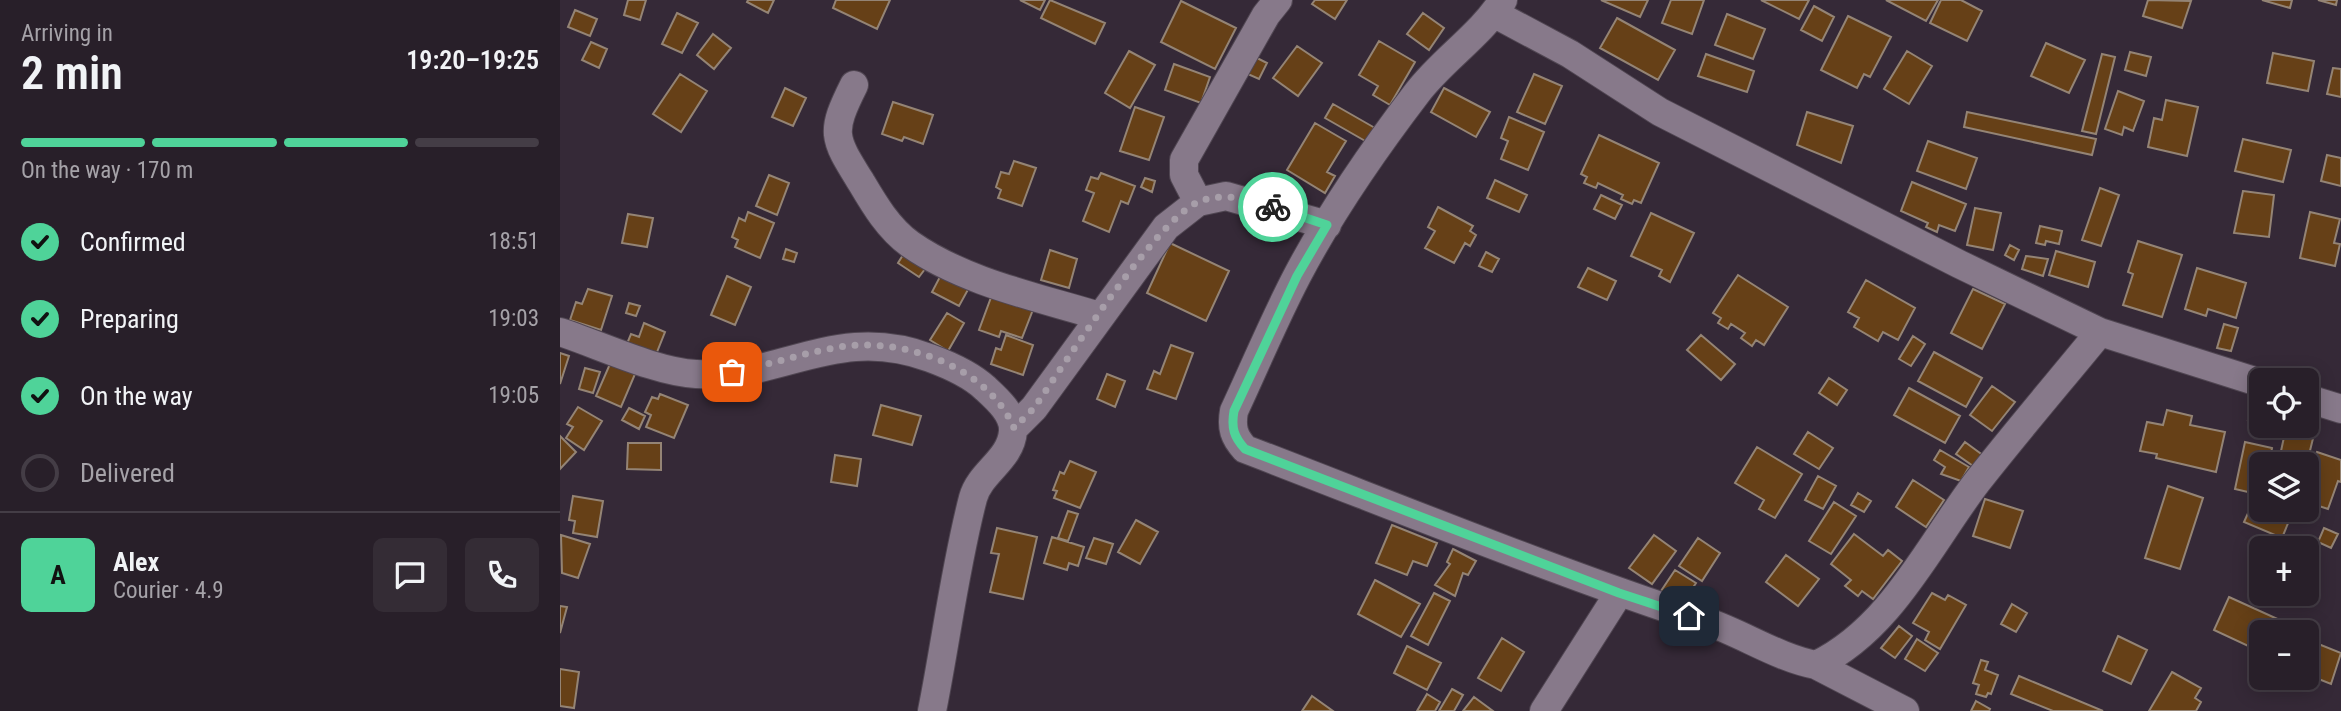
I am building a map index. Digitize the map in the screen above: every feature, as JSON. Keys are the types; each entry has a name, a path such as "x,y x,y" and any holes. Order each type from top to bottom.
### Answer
{"street":[{"path":"1198,202 1184,175 1184,160 1266,15 1278,0"},
{"path":"1905,711 1816,665 1796,661 1713,624 1619,593 1245,449 1236,439 1232,426 1234,411 1297,276 1327,225 1417,92 1453,51 1499,7 1660,112 1959,264 2099,332 2249,379"},
{"path":"854,85 836,130 839,146 880,214 910,243 960,269 1004,287 1099,316"},
{"path":"932,711 974,495 1009,447 1014,428 1034,408 1166,227 1198,202 1226,196 1327,225"},
{"path":"560,332 693,374 718,375 850,346 883,346 917,353 951,366 982,385 1004,406 1014,428"},
{"path":"1816,665 1857,639 1884,612 1976,483 2099,332"},
{"path":"2319,402 2341,409"},
{"path":"1544,711 1619,593"}],"building":[{"path":"628,0 646,0 640,20 624,15"},
{"path":"774,0 768,13 747,2"},
{"path":"836,0 890,0 877,29 833,8"},
{"path":"1020,0 1045,0 1040,10"},
{"path":"1050,0 1105,23 1095,44 1041,18"},
{"path":"1315,0 1347,0 1335,19 1312,4"},
{"path":"1601,0 1648,0 1640,17"},
{"path":"1671,0 1704,0 1692,34 1662,23"},
{"path":"1761,0 1809,0 1799,19"},
{"path":"1886,0 1938,0 1926,21"},
{"path":"1941,0 1961,0 1982,11 1967,41 1930,23"},
{"path":"2148,0 2191,1 2182,28 2143,16"},
{"path":"2262,0 2292,0 2290,8"},
{"path":"2318,0 2337,0 2336,5"},
{"path":"1181,1 1236,28 1215,69 1161,42"},
{"path":"1814,6 1834,17 1822,41 1801,30"},
{"path":"575,10 597,19 590,36 568,27"},
{"path":"677,13 698,23 682,53 662,44"},
{"path":"1423,13 1444,28 1429,50 1407,34"},
{"path":"1727,14 1765,29 1753,59 1715,45"},
{"path":"1848,16 1891,37 1870,77 1864,74 1857,88 1821,70"},
{"path":"1617,18 1675,50 1658,80 1600,48"},
{"path":"713,34 731,48 714,69 697,55"},
{"path":"1379,41 1415,62 1390,105 1373,95 1378,86 1359,75"},
{"path":"591,42 607,49 599,68 582,60"},
{"path":"2046,43 2085,60 2069,93 2031,76"},
{"path":"1297,46 1322,63 1298,96 1273,78"},
{"path":"1129,51 1155,65 1130,108 1105,93"},
{"path":"1907,51 1932,66 1909,104 1884,89"},
{"path":"2130,52 2151,57 2146,76 2125,70"},
{"path":"2273,53 2314,61 2308,91 2267,83"},
{"path":"1249,54 1267,63 1259,79 1241,71"},
{"path":"1706,54 1754,71 1747,92 1698,76"},
{"path":"2102,54 2115,57 2096,134 2082,131"},
{"path":"1174,64 1210,77 1201,103 1165,90"},
{"path":"2333,68 2341,69 2341,97 2327,94"},
{"path":"680,74 707,91 681,132 653,114"},
{"path":"1534,74 1562,86 1545,124 1517,112"},
{"path":"785,88 806,98 793,126 772,117"},
{"path":"1444,88 1490,112 1476,137 1431,112"},
{"path":"2118,91 2144,101 2133,131 2124,127 2122,135 2105,129"},
{"path":"2166,100 2198,107 2187,156 2148,147 2154,118 2162,120"},
{"path":"893,102 933,115 923,144 904,137 902,141 882,134"},
{"path":"1333,104 1382,132 1374,146 1325,118"},
{"path":"1135,107 1164,117 1149,160 1120,151"},
{"path":"1807,112 1853,126 1841,163 1797,145"},
{"path":"1967,112 2096,139 2092,155 1964,127"},
{"path":"1509,117 1544,132 1528,170 1501,159 1508,141 1501,138"},
{"path":"1315,123 1346,141 1327,172 1335,176 1325,193 1287,170"},
{"path":"1599,135 1659,163 1641,203 1634,200 1632,204 1621,199 1623,195 1598,183 1596,188 1584,183 1587,177 1581,174"},
{"path":"2243,139 2291,150 2283,182 2235,171"},
{"path":"1928,141 1977,158 1966,189 1917,171"},
{"path":"2327,155 2341,158 2341,186 2321,181"},
{"path":"1014,161 1036,168 1022,206 998,198 1001,190 996,187 1001,172 1009,174"},
{"path":"1101,173 1135,186 1128,204 1121,201 1109,232 1083,221 1094,193 1086,190 1091,177 1098,179"},
{"path":"769,175 789,183 777,215 756,206"},
{"path":"1145,178 1155,181 1152,192 1141,187"},
{"path":"1260,179 1273,186 1268,198 1254,191"},
{"path":"1495,180 1527,195 1519,212 1487,198"},
{"path":"1912,182 1966,204 1955,231 1939,225 1937,232 1926,227 1928,223 1901,211"},
{"path":"2100,188 2119,195 2101,246 2082,240"},
{"path":"2243,191 2274,195 2269,237 2234,233"},
{"path":"1601,195 1622,205 1615,219 1594,209"},
{"path":"1438,207 1473,226 1470,231 1476,235 1470,246 1465,243 1454,263 1425,248 1435,231 1428,227"},
{"path":"1975,208 2001,213 1993,250 1967,245"},
{"path":"748,212 774,223 760,258 735,247 738,240 732,237 739,218 745,221"},
{"path":"2310,212 2340,219 2334,243 2340,244 2335,266 2300,258"},
{"path":"1651,213 1694,233 1670,282 1659,276 1662,270 1631,256"},
{"path":"628,214 653,218 647,247 622,243"},
{"path":"2040,226 2062,231 2059,244 2046,241 2045,245 2036,243"},
{"path":"2138,241 2182,255 2162,317 2123,305 2133,274 2128,272"},
{"path":"1170,243 1229,271 1206,321 1147,293"},
{"path":"2010,245 2019,250 2014,260 2005,255"},
{"path":"786,249 797,253 794,262 783,259"},
{"path":"906,250 928,265 919,277 898,263"},
{"path":"1050,250 1077,259 1069,288 1041,280"},
{"path":"2056,251 2095,262 2088,287 2049,275"},
{"path":"1486,252 1499,259 1492,272 1479,266"},
{"path":"2026,256 2048,259 2043,276 2022,269"},
{"path":"1588,268 1616,281 1607,300 1578,287"},
{"path":"2197,268 2246,283 2236,318 2208,309 2206,316 2185,309"},
{"path":"943,271 970,286 959,306 932,292"},
{"path":"1738,275 1788,307 1764,345 1756,340 1752,346 1741,338 1745,333 1731,324 1728,329 1718,323 1721,318 1713,313"},
{"path":"727,276 751,287 735,325 711,315"},
{"path":"1866,280 1915,308 1898,340 1883,332 1878,341 1854,327 1859,318 1848,312"},
{"path":"588,289 612,296 601,330 570,320 576,302 582,304"},
{"path":"1973,289 2005,304 1982,349 1951,333"},
{"path":"993,292 1034,307 1022,338 1001,331 999,337 979,330"},
{"path":"629,303 640,306 636,316 626,313"},
{"path":"947,313 964,323 948,351 930,340"},
{"path":"644,323 665,332 655,357 626,346 631,334 639,337"},
{"path":"2224,324 2238,328 2231,351 2217,348"},
{"path":"1006,335 1033,345 1023,375 991,364 996,348 1001,350"},
{"path":"1701,335 1735,364 1721,380 1687,350"},
{"path":"1913,336 1925,344 1911,366 1899,359"},
{"path":"1171,345 1193,353 1176,399 1147,389 1154,371 1160,374"},
{"path":"1934,352 1982,378 1966,407 1918,381"},
{"path":"560,353 569,356 560,384"},
{"path":"613,357 638,367 621,407 596,396"},
{"path":"585,368 600,372 593,393 579,389"},
{"path":"1107,374 1125,381 1115,407 1097,399"},
{"path":"1829,378 1847,390 1837,405 1819,393"},
{"path":"1992,386 2015,402 1992,431 1970,415"},
{"path":"1909,388 1960,416 1945,443 1894,415"},
{"path":"660,394 688,405 674,438 646,427 651,415 645,412 652,397 658,399"},
{"path":"881,405 921,416 912,445 873,435"},
{"path":"578,407 602,421 584,450 566,438 573,427 567,424"},
{"path":"629,408 645,416 639,429 622,420"},
{"path":"2167,410 2192,416 2190,425 2225,432 2216,472 2156,458 2157,454 2140,451 2147,422 2163,425"},
{"path":"1808,432 1833,448 1819,469 1794,454"},
{"path":"560,436 576,452 560,469"},
{"path":"2284,438 2313,438 2310,452 2281,451"},
{"path":"1965,442 1984,456 1976,468 1956,454"},
{"path":"2245,442 2272,448 2271,452 2249,452 2249,492 2235,489"},
{"path":"628,443 661,443 661,470 627,469"},
{"path":"1757,447 1802,474 1775,518 1759,509 1764,500 1735,483"},
{"path":"1940,450 1969,467 1961,481 1941,474 1945,467 1934,460"},
{"path":"2319,453 2341,460 2341,482 2338,481 2328,509 2319,506"},
{"path":"835,455 861,459 857,486 831,482"},
{"path":"1070,461 1096,472 1080,508 1054,498 1057,491 1053,490 1060,472 1064,474"},
{"path":"1818,476 1836,486 1823,509 1805,500"},
{"path":"1913,480 1944,500 1926,527 1896,507"},
{"path":"2168,486 2203,498 2180,569 2145,558"},
{"path":"1858,493 1871,501 1864,512 1851,505"},
{"path":"573,496 603,501 597,537 573,533 575,521 569,520"},
{"path":"1985,499 2023,511 2010,548 1973,536"},
{"path":"1834,502 1856,516 1831,554 1809,541"},
{"path":"1068,511 1078,514 1068,541 1058,538"},
{"path":"2249,511 2249,522 2289,522 2283,536 2277,536 2244,522"},
{"path":"1136,520 1158,532 1140,564 1118,552"},
{"path":"1392,525 1437,543 1427,566 1413,561 1407,575 1376,563"},
{"path":"997,528 1037,537 1023,599 990,592 999,554 991,553"},
{"path":"2324,528 2338,534 2331,548 2319,542"},
{"path":"1854,534 1883,556 1888,550 1902,561 1873,599 1862,591 1858,596 1845,586 1851,580 1831,564"},
{"path":"561,535 590,544 578,578 562,573"},
{"path":"1654,535 1676,551 1652,584 1629,568"},
{"path":"1052,537 1084,547 1078,566 1069,563 1067,570 1044,563"},
{"path":"1094,538 1113,544 1106,564 1086,558"},
{"path":"1698,538 1720,553 1702,581 1679,566"},
{"path":"1453,549 1476,561 1468,575 1463,573 1455,596 1435,585 1450,564 1447,562"},
{"path":"1786,555 1819,579 1798,606 1766,582"},
{"path":"1675,570 1696,583 1682,604 1661,591"},
{"path":"1375,580 1420,604 1401,637 1358,614"},
{"path":"1434,593 1450,601 1428,645 1411,636"},
{"path":"1932,593 1945,600 1948,595 1966,605 1940,649 1925,640 1929,632 1913,623"},
{"path":"2229,597 2280,620 2249,620 2249,646 2214,630"},
{"path":"2012,604 2027,613 2016,632 2001,624"},
{"path":"560,606 567,607 560,633"},
{"path":"1899,626 1912,636 1895,658 1881,648"},
{"path":"2118,636 2147,650 2131,684 2103,671"},
{"path":"1502,638 1524,652 1501,691 1478,678"},
{"path":"1917,639 1938,653 1925,671 1905,659"},
{"path":"2319,644 2341,653 2331,684 2319,679"},
{"path":"1407,646 1441,663 1427,690 1394,673"},
{"path":"1981,660 1988,662 1985,670 1998,675 1991,694 1988,693 1986,697 1976,694 1979,685 1973,683"},
{"path":"560,669 579,672 574,708 560,706"},
{"path":"2172,672 2201,688 2195,698 2201,702 2196,711 2149,711"},
{"path":"2019,676 2103,711 2053,711 2011,694"},
{"path":"1452,689 1463,695 1454,711 1439,711"},
{"path":"1427,694 1440,702 1435,711 1417,711"},
{"path":"1312,696 1333,711 1302,711"},
{"path":"1474,697 1493,711 1463,711"},
{"path":"1976,701 1990,709 1989,711 1971,711"}],"way so far":[{"path":"732,372 817,351 850,346 883,346 917,353 951,366 982,385 1004,406 1014,428 1034,408 1166,227 1198,202 1226,196 1273,207"}],"route":[{"path":"1273,207 1327,225 1297,276 1234,411 1232,426 1236,439 1245,449 1619,593 1689,616"}]}
